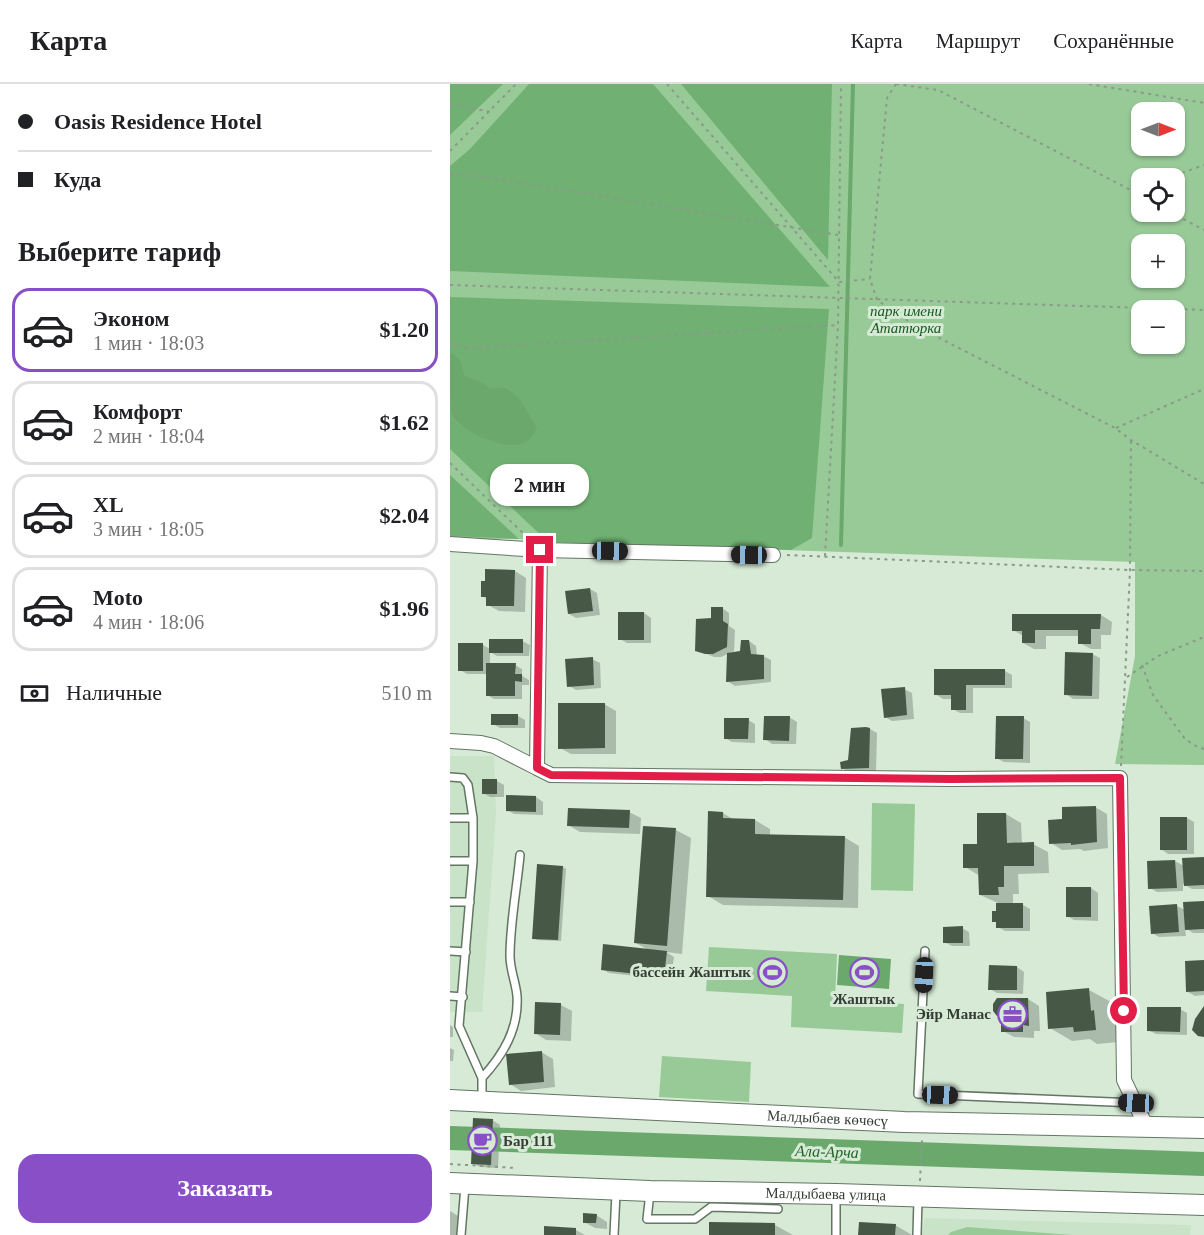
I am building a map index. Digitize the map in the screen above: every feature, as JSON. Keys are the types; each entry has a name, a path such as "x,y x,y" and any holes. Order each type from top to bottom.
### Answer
{"street":[{"path":"450,544 540,550 772,555"},
{"path":"537,768 540,550"},
{"path":"450,741 481,742 494,746 551,775 951,779 1120,778 1125,1080 1146,1126"},
{"name":"Малдыбаев көчөсү","path":"450,1100 904,1122 1204,1128"},
{"name":"Малдыбаева улица","path":"457,1183 650,1191 836,1194 919,1191 1204,1205"}],"lane":[{"path":"450,777 463,778 468,785 473,818 470,902 459,1026 482,1078 482,1101"},
{"path":"450,818 473,818"},
{"path":"482,1078 509,1041 517,1013 517,994 512,978 510,954 520,855"},
{"path":"450,861 472,861"},
{"path":"450,902 470,902"},
{"path":"450,951 466,952"},
{"path":"925,951 918,1094 1136,1103"},
{"path":"450,996 463,997"},
{"path":"457,1183 461,1235"},
{"path":"614,1235 617,1190"},
{"path":"650,1191 646,1220 695,1220 711,1207 778,1209"},
{"path":"917,1235 919,1191"},
{"path":"836,1194 836,1235"}],"path":[{"path":"450,151 491,112 516,84"},
{"path":"667,84 841,282 870,279"},
{"path":"825,556 838,298 841,282 838,235 841,84"},
{"path":"1131,191 938,90 896,84 887,98 870,279 877,300 914,325 1115,428 1204,484"},
{"path":"1089,84 1204,103"},
{"path":"450,104 491,112"},
{"path":"1185,172 1204,165"},
{"path":"450,175 480,176 838,235"},
{"path":"1185,220 1204,230"},
{"path":"450,285 1204,310"},
{"path":"450,344 468,348 838,325"},
{"path":"1115,428 1204,389"},
{"path":"1120,778 1127,677 1131,440"},
{"path":"450,464 540,550"},
{"path":"772,555 1204,571"},
{"path":"1127,677 1158,656 1204,637"},
{"path":"1142,665 1153,695 1159,704 1185,739 1204,749"},
{"path":"919,1191 922,1136"}],"shaded area":[{"path":"450,84 503,84 450,135"},
{"path":"529,84 653,84 830,287 450,271 450,166 470,149"},
{"path":"681,84 832,84 828,260"},
{"path":"450,297 829,309 812,538 791,550 548,542 450,449"},
{"path":"450,352 460,362 464,375 490,388 506,388 518,397 537,428 529,439 517,445 507,445 473,433 456,420 451,413"},
{"path":"450,475 519,539 450,536"},
{"path":"450,756 494,756 496,813 482,1012 450,1012"},
{"name":"Жаштык","path":"839,955 891,959 889,989 837,985"},
{"path":"925,1218 1191,1225 1190,1235 922,1235"}],"green space":[{"name":"парк имени Ататюрка","path":"450,84 1204,84 1204,765 1115,764 1135,656 1135,562 548,542 519,539 450,539"},
{"path":"872,803 915,804 913,891 871,890"},
{"name":"бассейн Жаштык","path":"709,947 837,954 835,1000 904,1004 902,1033 791,1027 792,996 706,991"},
{"path":"662,1056 751,1062 749,1102 659,1097"},
{"path":"967,1227 1073,1235 948,1235"}],"building":[{"path":"485,569 515,570 514,606 486,606 486,597 481,597 481,581 485,581"},
{"path":"590,588 593,611 568,614 565,591"},
{"path":"711,607 723,607 723,621 728,624 727,647 713,654 705,654 695,651 696,619 711,618"},
{"path":"618,612 644,612 644,640 618,640"},
{"path":"1012,614 1101,614 1100,629 1091,629 1091,644 1078,644 1078,630 1035,630 1035,643 1022,643 1022,631 1012,631"},
{"path":"489,639 523,639 523,653 489,653"},
{"path":"741,640 749,640 751,654 764,655 764,679 726,682 727,653 740,651"},
{"path":"458,643 483,643 483,671 458,671"},
{"path":"1065,652 1093,653 1092,696 1064,695"},
{"path":"593,657 594,685 567,687 565,659"},
{"path":"486,663 516,663 515,674 522,674 522,682 515,681 515,696 486,696"},
{"path":"934,669 1005,669 1005,685 966,685 966,710 951,710 951,695 934,695"},
{"path":"905,687 907,715 884,718 881,689"},
{"path":"558,703 605,703 605,748 558,749"},
{"path":"491,714 518,714 518,725 491,725"},
{"path":"764,716 790,716 789,741 763,740"},
{"path":"996,716 1024,716 1023,759 995,759"},
{"path":"724,718 749,718 748,739 724,739"},
{"path":"851,728 870,728 869,768 841,769 840,762 848,760"},
{"path":"482,779 497,779 497,794 482,794"},
{"path":"506,795 536,796 536,812 506,811"},
{"path":"1096,806 1097,842 1071,845 1071,843 1049,844 1048,820 1062,819 1062,807"},
{"path":"568,808 630,810 629,828 567,826"},
{"path":"708,811 723,812 723,818 755,819 755,834 845,836 843,900 706,897"},
{"path":"977,813 1006,813 1007,843 1034,842 1034,866 1004,866 1004,887 998,887 999,895 979,895 978,868 963,868 963,844 977,844"},
{"path":"1160,817 1187,817 1187,850 1160,850"},
{"path":"643,826 676,828 667,946 634,943"},
{"path":"1204,857 1204,885 1184,886 1182,858"},
{"path":"1175,860 1177,888 1148,889 1147,861"},
{"path":"537,864 563,866 558,940 532,939"},
{"path":"1066,887 1091,887 1091,917 1066,917"},
{"path":"1204,901 1204,929 1185,930 1183,902"},
{"path":"996,903 1023,903 1023,928 996,928 996,922 992,922 992,911 996,911"},
{"path":"1177,904 1179,932 1151,934 1149,906"},
{"path":"963,926 963,943 943,943 943,927"},
{"path":"603,944 667,951 664,977 601,970"},
{"path":"1204,960 1204,991 1186,992 1185,961"},
{"path":"989,965 1017,966 1017,990 988,990"},
{"path":"1089,988 1091,1011 1094,1010 1096,1030 1074,1032 1073,1027 1048,1029 1046,992"},
{"name":"Эйр Манас","path":"997,998 1028,998 1029,1026 1023,1025 1023,1032 1001,1032 1001,1022 1004,1022 1004,1017 997,1016 993,1011 993,1004"},
{"path":"535,1002 561,1003 560,1035 534,1034"},
{"path":"1204,1006 1204,1037 1198,1036 1192,1030 1195,1019"},
{"path":"1147,1007 1181,1007 1180,1032 1147,1031"},
{"path":"542,1051 544,1082 509,1085 506,1054"},
{"name":"Бар 111","path":"473,1118 493,1119 491,1165 471,1164"},
{"path":"583,1213 597,1214 596,1223 583,1223"},
{"path":"709,1222 775,1223 775,1235 709,1235"},
{"path":"859,1222 896,1224 895,1235 858,1235"},
{"path":"544,1226 576,1228 576,1235 544,1235"}],"waterway":[{"path":"841,545 853,84"},
{"name":"Ала-Арча","path":"450,1138 1204,1164"}],"place":[{"name":"бассейн Жаштык","path":"772,972"},
{"name":"Жаштык","path":"864,972"},
{"name":"Эйр Манас","path":"1012,1014"},
{"name":"Бар 111","path":"482,1141"}],"route":[{"path":"540,550 537,768 551,775 951,779 1120,778 1124,1011"}]}
